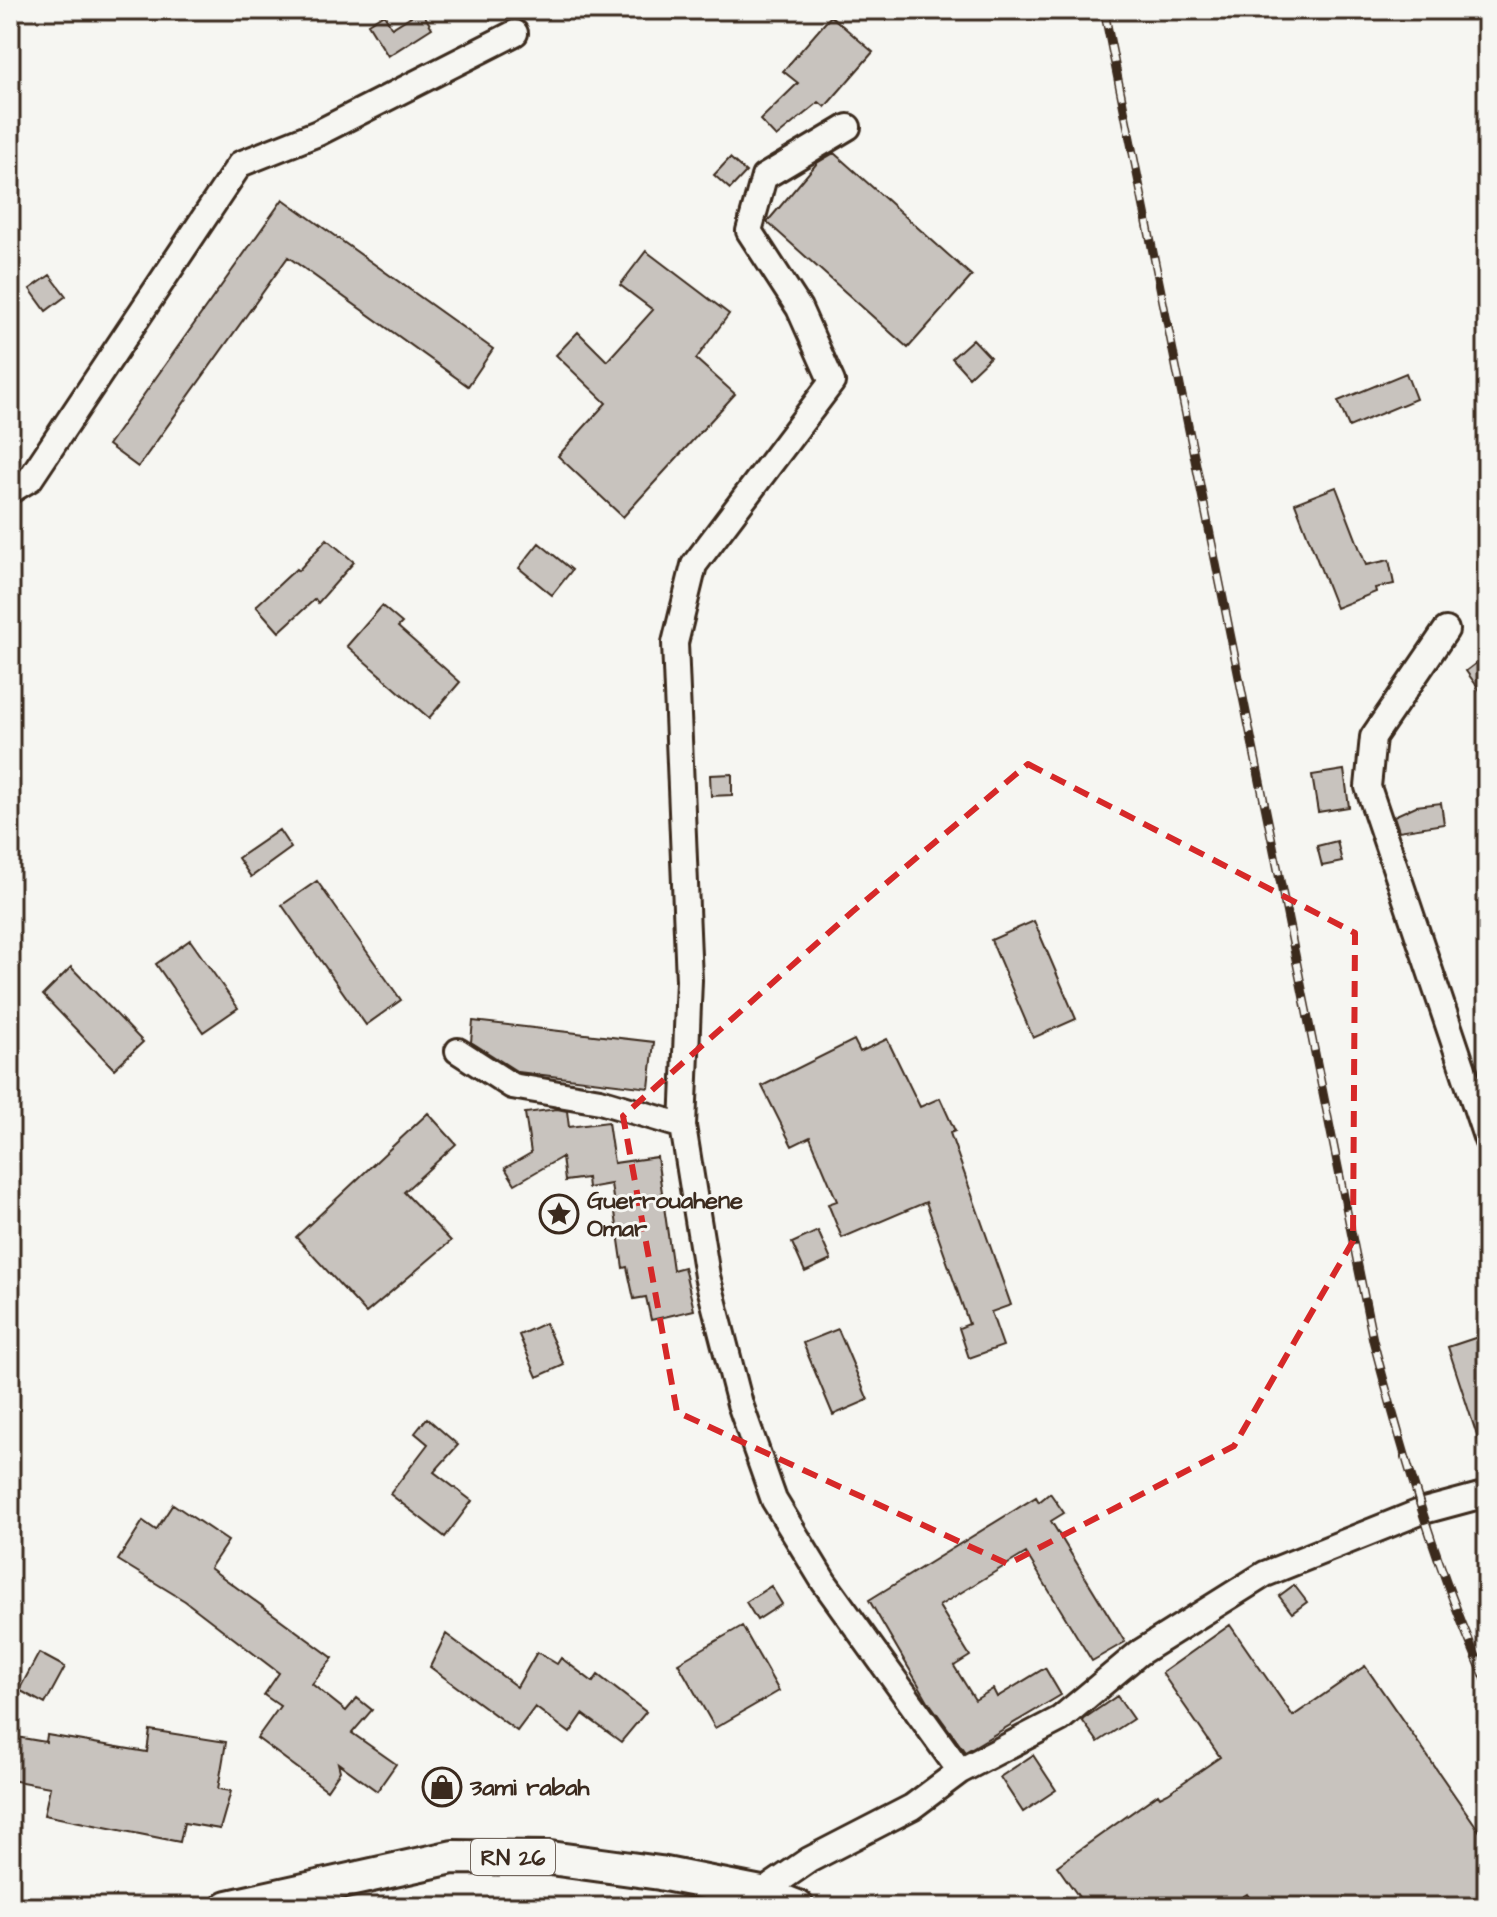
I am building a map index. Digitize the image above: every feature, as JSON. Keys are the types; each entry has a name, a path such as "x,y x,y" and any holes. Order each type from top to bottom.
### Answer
{"main road":[{"name":"RN 26","path":"228,1907 453,1857 550,1858 660,1873 761,1893 797,1907"}],"street":[{"path":"10,491 30,479 240,164 318,133 515,33"},
{"path":"848,127 764,177 749,231 799,308 832,382 694,565 675,643 689,980 683,1126 707,1276 740,1404 774,1500 824,1582 960,1771"},
{"path":"1446,630 1373,737 1368,787 1487,1140"},
{"path":"458,1051 512,1086 600,1101 683,1126"},
{"path":"761,1893 809,1860 912,1807 960,1771 1060,1719 1139,1653 1265,1574 1420,1512 1487,1494"}],"highlighted area":[{"path":"1028,764 1355,933 1353,1241 1234,1446 1008,1564 677,1412 623,1116 852,912"}],"building":[{"path":"421,10 432,28 388,56 368,24 384,14 392,28"},
{"path":"831,16 873,52 825,107 819,102 776,137 760,120 798,83 783,71"},
{"path":"834,153 972,276 908,348 767,222 817,163"},
{"path":"730,158 746,172 730,189 714,175"},
{"path":"283,199 493,349 468,386 288,257 138,467 108,445"},
{"path":"646,251 729,314 696,359 735,394 623,517 558,456 606,403 556,355 578,332 607,361 653,310 620,285"},
{"path":"50,275 66,296 46,311 30,289"},
{"path":"973,339 990,357 969,377 952,358"},
{"path":"1406,373 1416,399 1349,427 1338,401"},
{"path":"1336,487 1366,565 1389,560 1394,584 1375,588 1376,592 1336,608 1295,503"},
{"path":"327,539 354,562 318,603 315,599 279,632 256,606 296,569 298,571"},
{"path":"539,543 572,570 552,595 519,568"},
{"path":"382,606 402,623 398,627 460,682 429,718 347,646"},
{"path":"1487,655 1487,700 1466,671"},
{"path":"1344,770 1349,807 1318,812 1312,775"},
{"path":"732,774 732,795 711,796 710,775"},
{"path":"1441,803 1444,824 1399,831 1394,816 1416,806"},
{"path":"279,830 291,848 251,877 238,858"},
{"path":"1337,841 1342,862 1322,866 1317,846"},
{"path":"317,881 401,1000 366,1025 282,905"},
{"path":"1034,921 1076,1019 1033,1038 991,940"},
{"path":"190,940 238,1008 203,1032 156,964"},
{"path":"71,967 143,1042 114,1069 43,995"},
{"path":"473,1021 654,1042 649,1088 518,1072 471,1042"},
{"path":"887,1039 920,1107 940,1098 955,1131 950,1133 1011,1305 991,1312 1003,1346 969,1358 959,1328 969,1324 926,1202 842,1238 828,1204 837,1201 810,1137 792,1146 762,1086 854,1040 860,1052"},
{"path":"557,1109 567,1111 569,1127 608,1122 614,1163 657,1157 673,1270 684,1267 694,1310 651,1320 646,1297 634,1299 627,1267 623,1268 611,1184 588,1188 587,1178 565,1181 562,1157 515,1184 505,1168 531,1153 525,1113"},
{"path":"428,1113 456,1144 404,1192 451,1241 366,1313 296,1237"},
{"path":"818,1231 831,1260 805,1272 792,1243"},
{"path":"545,1323 564,1365 537,1377 519,1335"},
{"path":"838,1329 868,1400 833,1415 803,1343"},
{"path":"1487,1334 1487,1454 1483,1454 1448,1347"},
{"path":"427,1418 458,1445 434,1472 472,1501 445,1537 390,1494 428,1444 415,1433"},
{"path":"1050,1493 1064,1513 1051,1521 1125,1642 1092,1661 1026,1553 939,1606 970,1656 954,1666 975,1700 993,1689 997,1697 1045,1668 1061,1695 965,1752 928,1701 869,1600 1036,1497 1039,1502"},
{"path":"173,1504 228,1541 210,1568 333,1658 312,1684 346,1711 357,1698 372,1710 352,1733 396,1764 377,1791 338,1763 340,1771 327,1790 257,1738 280,1706 264,1695 279,1673 185,1601 118,1560 143,1521 156,1530"},
{"path":"1294,1585 1307,1602 1292,1613 1279,1596"},
{"path":"771,1586 782,1604 757,1620 746,1602"},
{"path":"1230,1625 1293,1716 1365,1666 1487,1842 1487,1907 1256,1907 1247,1894 1225,1907 1086,1907 1057,1866 1158,1794 1160,1797 1168,1793 1220,1757 1162,1673"},
{"path":"742,1626 779,1691 715,1728 678,1663"},
{"path":"446,1634 517,1687 537,1652 557,1664 561,1658 593,1682 598,1675 646,1712 621,1742 583,1714 570,1733 535,1707 517,1731 430,1667"},
{"path":"39,1653 65,1667 45,1704 19,1690"},
{"path":"1117,1696 1133,1719 1098,1742 1082,1720"},
{"path":"150,1730 226,1742 218,1789 231,1791 220,1829 184,1823 180,1842 44,1815 50,1787 10,1780 10,1736 46,1742 47,1735 147,1752"},
{"path":"1033,1755 1056,1790 1023,1812 1000,1777"}],"railway":[{"path":"1104,10 1373,1340 1423,1513 1452,1598 1487,1682"}],"place":[{"name":"Guerrouahene Omar","path":"559,1214"},
{"name":"3ami rabah","path":"442,1787"}]}
